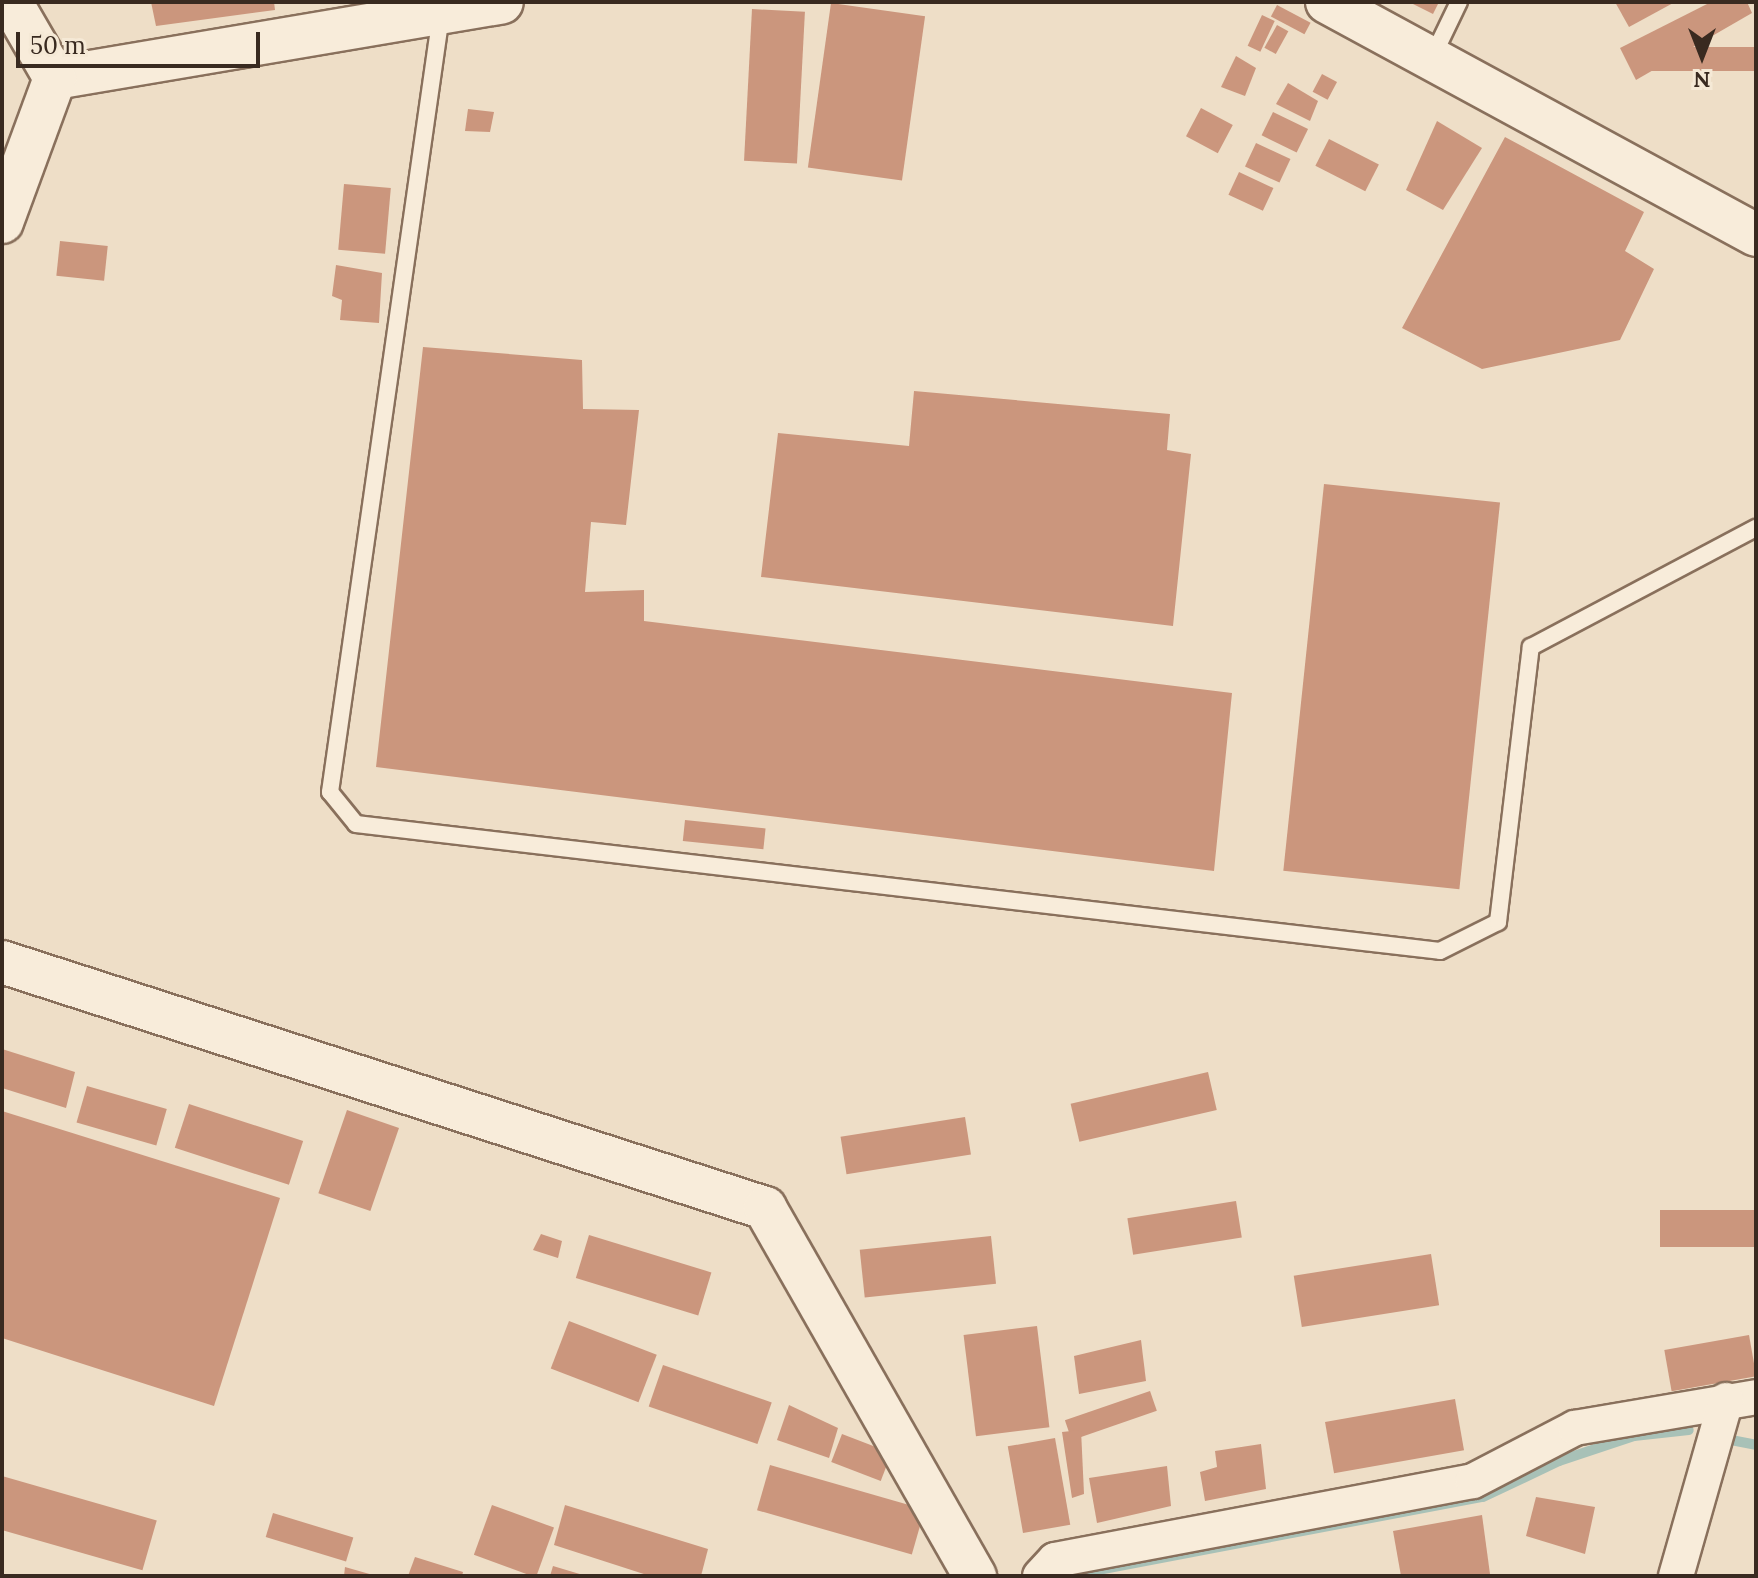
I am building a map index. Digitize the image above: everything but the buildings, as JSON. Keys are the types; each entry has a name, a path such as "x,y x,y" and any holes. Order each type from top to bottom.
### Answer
{"street":[{"path":"11,2 55,78"},
{"path":"55,78 502,2"},
{"path":"1327,2 1756,235"},
{"path":"2,222 55,78"},
{"path":"2,962 765,1208 975,1576"},
{"path":"1040,1576 1055,1560 1473,1481 1575,1428 1741,1399"},
{"path":"1676,1576 1741,1399"}],"lane":[{"path":"1432,59 1459,2"},
{"path":"441,13 330,792 356,824 1440,951 1498,922 1531,647 1756,528"}],"waterway":[{"path":"1067,1576 1483,1497 1559,1461 1634,1436 1689,1430"},
{"path":"1731,1440 1756,1445"}]}
